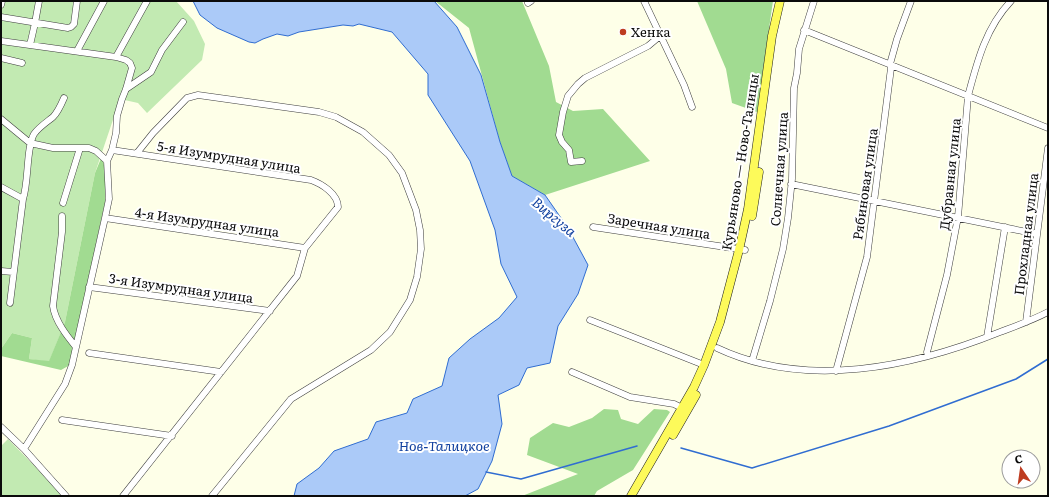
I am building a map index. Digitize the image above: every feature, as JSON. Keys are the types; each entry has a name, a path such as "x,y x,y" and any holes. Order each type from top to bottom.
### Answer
{"main road":[{"name":"Курьяново — Ново-Талицы","path":"631,496 694,387 704,365 720,322 742,250 772,36 780,1"},
{"name":"Курьяново — Ново-Талицы","path":"637,496 688,410 709,368 734,291 755,196 778,36 785,1"}],"street":[{"path":"1,5 2,1"},
{"path":"30,45 36,23 39,1"},
{"path":"1,17 68,28 74,24 77,1"},
{"path":"77,52 104,1"},
{"path":"116,57 146,1"},
{"path":"644,1 684,85 692,107"},
{"name":"Солнечная улица","path":"752,361 770,301 783,248 788,218 791,184 794,88 799,49 814,1"},
{"name":"Рябиновая улица","path":"836,370 867,257 891,68 890,64 896,39 911,1"},
{"name":"Дубравная улица","path":"928,356 927,352 947,275 958,217 968,96 975,69 987,38 997,18 1011,1"},
{"path":"126,89 151,72 162,50 183,22"},
{"path":"804,30 1048,128"},
{"path":"582,161 572,162 569,150 558,135 568,96 585,78 648,46 660,36"},
{"path":"1,41 116,57 126,60 130,63 132,68 117,116 116,132 112,150 107,161 108,199 106,218 72,365 65,384 24,449"},
{"path":"1,58 22,63"},
{"path":"137,153 153,133 187,98 198,95 319,112 336,117 363,132 390,155 402,173 416,210 420,230 421,250 417,277 410,300 390,332 371,350 291,399 212,496"},
{"path":"10,304 23,199 26,190 30,143 34,134 59,110 64,98"},
{"path":"1,119 30,143 53,148 89,148 96,151 107,161"},
{"path":"63,203 80,148"},
{"name":"Прохладная улица","path":"1026,322 1048,148"},
{"name":"5-я Изумрудная улица","path":"112,150 137,153 157,158 311,180 321,184 337,198 338,207 305,248"},
{"path":"791,184 1038,234"},
{"path":"1,187 23,199"},
{"path":"62,216 62,232 53,306 65,334 76,348"},
{"name":"4-я Изумрудная улица","path":"106,218 305,248"},
{"path":"987,337 1005,227"},
{"name":"Заречная улица","path":"593,228 742,250"},
{"path":"123,496 172,436 297,276 305,248"},
{"path":"1,271 14,272"},
{"name":"3-я Изумрудная улица","path":"89,287 270,311"},
{"path":"716,348 752,361 791,368 836,370 879,366 928,356 987,337 1048,312"},
{"path":"590,320 704,365"},
{"path":"89,353 221,372"},
{"path":"572,372 630,397 674,404 682,408"},
{"path":"62,420 172,436"},
{"path":"1,427 24,449 66,496"}],"green space":[{"path":"1,1 176,1 194,21 205,44 202,60 147,113 138,103 120,99 95,173 65,322 49,362 29,359 32,338 12,333 1,349"},
{"path":"435,1 522,1 549,66 556,102 573,111 603,109 650,161 545,195 512,176 500,142 469,28"},
{"path":"697,1 773,1 757,112 732,103 726,69"},
{"path":"102,156 105,170 105,202 70,365 61,370 1,356 1,349 12,333 32,338 29,359 49,361 65,322 95,173"},
{"path":"604,409 618,410 621,419 638,424 654,409 667,410 670,412 633,470 597,491 594,496 522,496 578,474 527,455 530,438 553,423 569,427 592,418"},
{"path":"8,439 64,496 1,496 1,446"}],"water":[{"name":"Нов-Талицкое","path":"193,1 434,1 457,27 481,75 500,142 512,176 545,195 568,228 588,265 578,294 558,326 550,363 527,368 519,385 498,395 502,424 492,461 478,489 465,496 294,496 297,484 319,468 334,451 368,439 376,422 407,413 413,399 442,386 449,358 470,339 499,318 517,297 501,264 495,230 470,161 428,95 428,74 392,32 359,24 353,26 343,25 299,32 288,36 277,34 255,43 249,42 217,28 200,15"}],"waterway":[{"path":"681,448 752,468 889,426 1016,379 1048,359"},
{"path":"486,472 521,479 637,446"}],"place":[{"name":"Хенка","path":"623,32"}],"water label":[{"name":"Виргуза","path":"554,217"}]}
